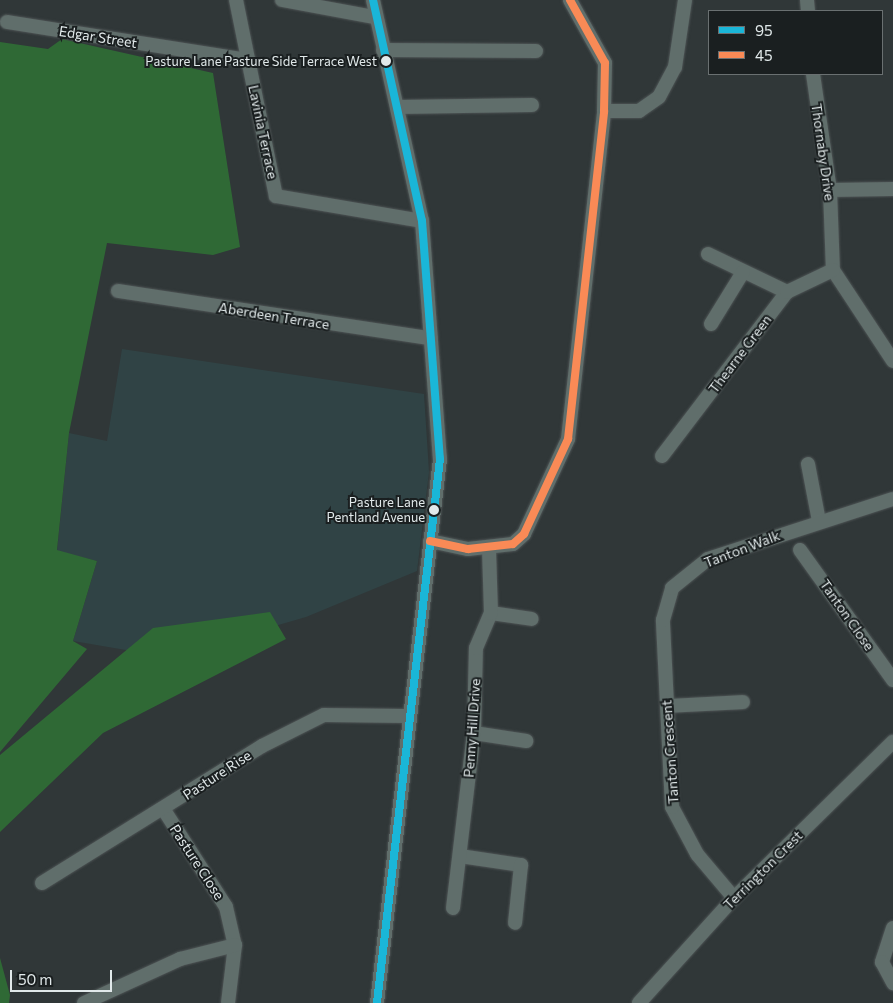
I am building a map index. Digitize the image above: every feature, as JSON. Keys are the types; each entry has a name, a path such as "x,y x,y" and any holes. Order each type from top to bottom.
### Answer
{"street":[{"name":"Lavinia Terrace","path":"236,0 276,196 345,206 422,221"},
{"path":"282,0 374,17"},
{"path":"373,0 374,17 397,107 422,221 440,459 406,716 377,1003"},
{"path":"430,542 489,549 513,544 524,534 568,440 604,111 605,63 570,0"},
{"path":"604,111 639,111 659,97 675,67 685,0"},
{"name":"Edgar Street","path":"7,22 248,60"},
{"path":"383,50 536,51"},
{"name":"Thornaby Drive","path":"813,75 830,190 833,270"},
{"path":"397,107 532,105"},
{"path":"830,190 893,189"},
{"path":"708,254 787,292"},
{"path":"833,270 893,361"},
{"name":"Thearne Green","path":"662,456 787,292 833,270"},
{"path":"711,324 743,272"},
{"name":"Aberdeen Terrace","path":"118,291 430,338"},
{"path":"808,464 819,521"},
{"name":"Tanton Walk","path":"672,588 708,559 819,521 893,499"},
{"name":"Penny Hill Drive","path":"453,908 474,733 476,648 491,613 489,549"},
{"name":"Tanton Close","path":"800,550 893,680"},
{"name":"Tanton Crescent","path":"672,588 663,620 672,807 697,854 734,898"},
{"path":"491,613 532,620"},
{"path":"667,706 743,702"},
{"name":"Pasture Rise","path":"42,883 164,810 262,746 324,715 406,716"},
{"path":"474,733 526,742"},
{"name":"Terrington Crest","path":"639,1003 734,898 893,742"},
{"name":"Pasture Close","path":"164,810 226,907 235,945 228,1003"},
{"path":"460,856 521,864 515,923"},
{"path":"893,928 882,962 893,983"},
{"path":"84,1003 180,960 235,945"}],"shaded area":[{"path":"122,349 424,394 429,472 417,571 306,617 167,657 73,641 97,561 57,551 69,433 107,441"}],"green space":[{"path":"62,39 213,73 240,247 213,255 107,243 69,433 57,550 97,561 73,641 87,649 0,752 0,42 48,49"},
{"path":"270,612 286,639 103,733 0,832 0,755 153,628"},
{"path":"0,958 10,995 9,1003 0,1003"}],"transit line":[{"name":"95","path":"373,0 422,221 440,459 377,1003"},
{"name":"45","path":"430,541 468,549 513,544 524,534 568,439 604,111 605,63 570,0"}],"place":[{"name":"Pasture Lane Pasture Side Terrace West","path":"386,61"},
{"name":"Pasture Lane Pentland Avenue","path":"434,510"}]}
